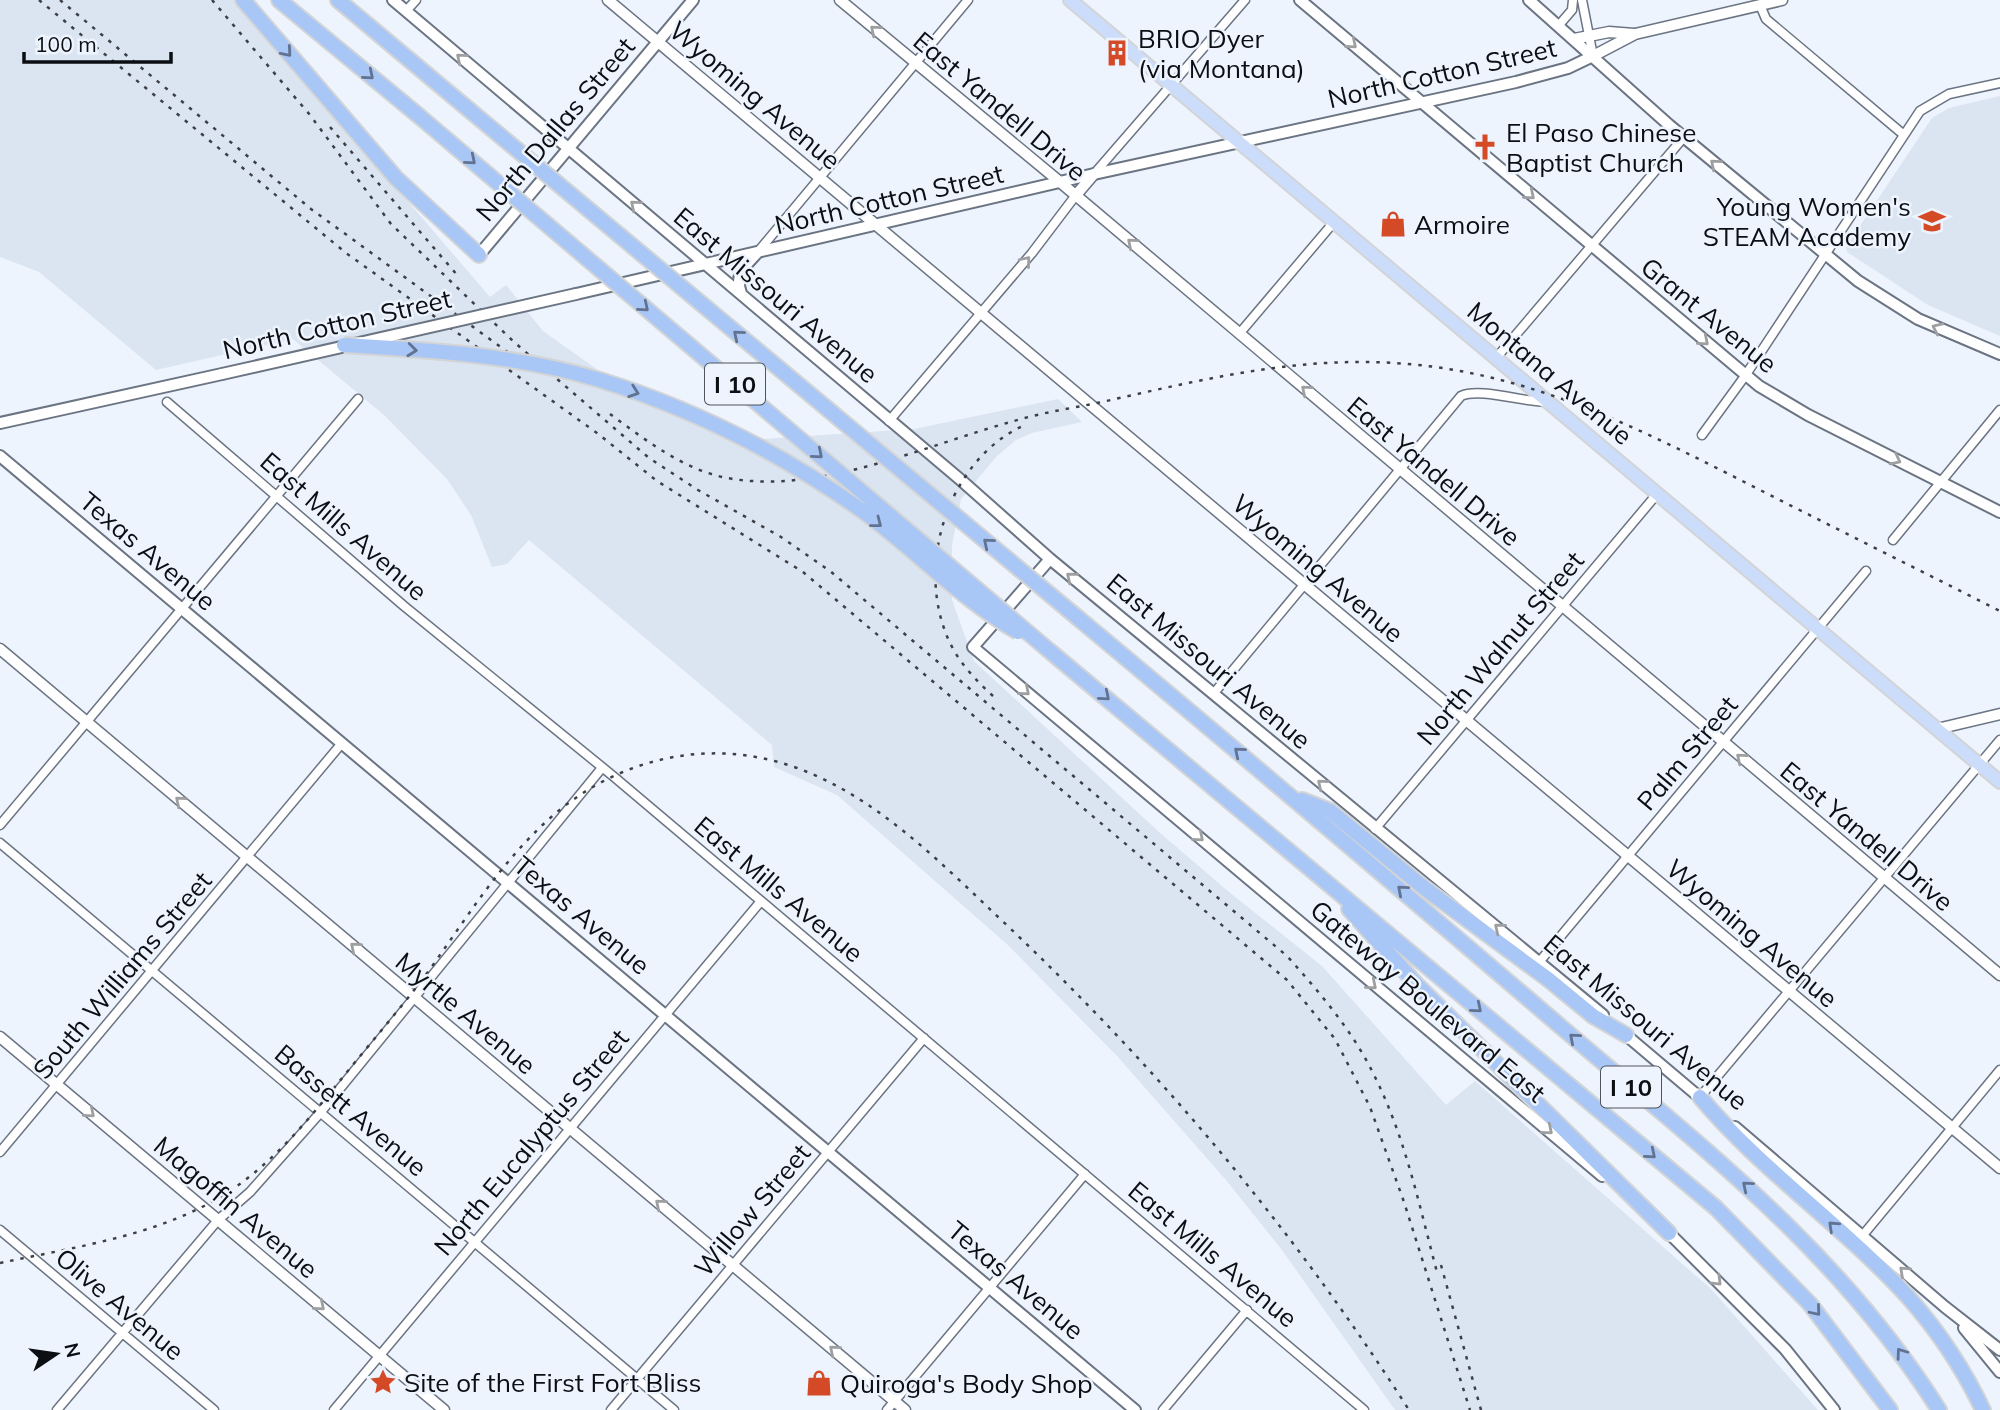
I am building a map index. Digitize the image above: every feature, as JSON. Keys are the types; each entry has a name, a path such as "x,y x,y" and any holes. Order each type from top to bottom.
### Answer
{"highway":[{"path":"243,0 396,178 479,254"},
{"name":"I 10","path":"279,0 1052,653 1716,1208 1810,1304 1890,1410"},
{"name":"I 10","path":"338,0 1292,795 1776,1212 1861,1301 1916,1374 1939,1410"},
{"path":"344,345 524,363 598,380 709,423 756,445 835,493 888,531 986,614 1052,653"},
{"path":"1292,795 1330,811 1423,887 1537,970 1593,1016 1626,1035"},
{"path":"1313,869 1417,985 1669,1233"},
{"path":"1700,1097 1728,1131 1909,1299 1950,1352 1983,1410"}],"main road":[{"name":"East Missouri Avenue","path":"393,0 1050,559 1375,829 1540,961 1945,1307 2000,1350"},
{"name":"North Dallas Street","path":"479,254 566,147 693,0"},
{"name":"Montana Avenue","path":"1070,0 2000,782"},
{"name":"Grant Avenue","path":"1300,0 1745,376 1783,402 2000,512"},
{"path":"1529,0 1684,138 1825,255 1918,319 2000,354"},
{"name":"North Cotton Street","path":"0,423 877,226 1094,174 1422,103 1568,68 1593,56"},
{"path":"742,295 738,277 757,253"},
{"name":"Texas Avenue","path":"0,456 1135,1410"},
{"name":"Gateway Boulevard East","path":"1050,559 973,647 1669,1233 1785,1349 1834,1410"},
{"path":"1945,1307 2000,1372"}],"street":[{"path":"407,11 416,0"},
{"name":"Wyoming Avenue","path":"608,0 2000,1168"},
{"name":"East Yandell Drive","path":"840,0 1076,195 2000,975"},
{"path":"757,253 968,0"},
{"path":"889,421 982,313 1122,138 1172,86 1245,0"},
{"path":"1559,26 1572,10 1573,0"},
{"path":"1582,0 1593,56"},
{"path":"1730,0 1733,11"},
{"name":"North Cotton Street","path":"1593,56 1635,34 1782,0"},
{"path":"1760,5 1766,19 1904,135"},
{"path":"1574,39 1609,32 1635,34"},
{"path":"1702,435 1745,376 1920,111 1937,99 2000,83"},
{"path":"1497,357 1684,138"},
{"path":"1239,334 1334,222"},
{"path":"1214,693 1461,396 1467,393 1550,402"},
{"path":"0,825 358,399"},
{"name":"East Mills Avenue","path":"167,402 1364,1410"},
{"path":"1893,540 2000,410"},
{"name":"North Walnut Street","path":"1375,829 1657,494"},
{"name":"Palm Street","path":"1540,961 1866,571"},
{"name":"Myrtle Avenue","path":"0,649 905,1410"},
{"path":"1937,729 2000,714"},
{"path":"1700,1097 2000,740"},
{"name":"South Williams Street","path":"0,1152 342,743"},
{"path":"57,1410 218,1220 250,1192 320,1113 601,769"},
{"name":"Bassett Avenue","path":"0,843 674,1410"},
{"name":"North Eucalyptus Street","path":"334,1410 667,1017 761,901"},
{"name":"Magoffin Avenue","path":"0,1037 444,1410"},
{"name":"Willow Street","path":"611,1410 924,1038"},
{"path":"1863,1235 2000,1070"},
{"path":"887,1410 1085,1174"},
{"name":"Olive Avenue","path":"0,1230 214,1410"},
{"path":"1163,1410 1247,1310"}],"shaded area":[{"path":"0,0 235,0 490,297 506,285 543,331 643,402 747,440 914,429 1058,399 1082,422 1032,433 1016,440 997,456 961,499 952,545 952,600 974,661 1159,832 1322,966 1446,1105 1475,1081 1712,1290 1818,1410 1395,1410 1282,1250 1226,1180 1118,1057 1009,946 837,795 774,767 772,745 529,540 507,564 492,567 471,515 447,479 384,415 293,339 156,370 39,272 0,257"},
{"name":"Young Women's STEAM Academy","path":"2000,96 2000,336 1928,305 1847,252 1846,247 1932,118 1949,108"}],"railway":[{"path":"39,0 346,253 597,433 657,481 803,572 1287,980 1335,1039 1370,1107 1404,1202 1470,1410"},
{"path":"60,0 311,209 535,372"},
{"path":"212,0 310,115 391,224 514,342 649,458 698,490 781,537 830,571 1287,956 1346,1028 1375,1077 1404,1150 1438,1276"},
{"path":"330,127 458,276"},
{"path":"610,414 668,454 699,470 733,479 768,482 839,473 1026,418 1224,376 1297,365 1371,362 1456,370 1547,394 1634,428 2000,611"},
{"path":"993,696 978,682 953,650 937,602 935,572 947,511 961,484 979,459 1001,439 1027,424"},
{"path":"0,1263 154,1227 202,1207 245,1180 282,1148 315,1111 416,988 498,874 549,819 604,781 634,768 698,754 731,754 797,768 825,780 878,812 927,851 1054,971 1165,1088 1268,1211 1364,1341 1409,1410"},
{"path":"1441,1265 1481,1410"}],"place":[{"name":"BRIO Dyer (via Montana)","path":"1117,53"},
{"name":"El Paso Chinese Baptist Church","path":"1485,147"},
{"name":"Young Women's STEAM Academy","path":"1932,221"},
{"name":"Armoire","path":"1393,224"},
{"name":"Site of the First Fort Bliss","path":"383,1382"},
{"name":"Quiroga's Body Shop","path":"819,1383"}]}
